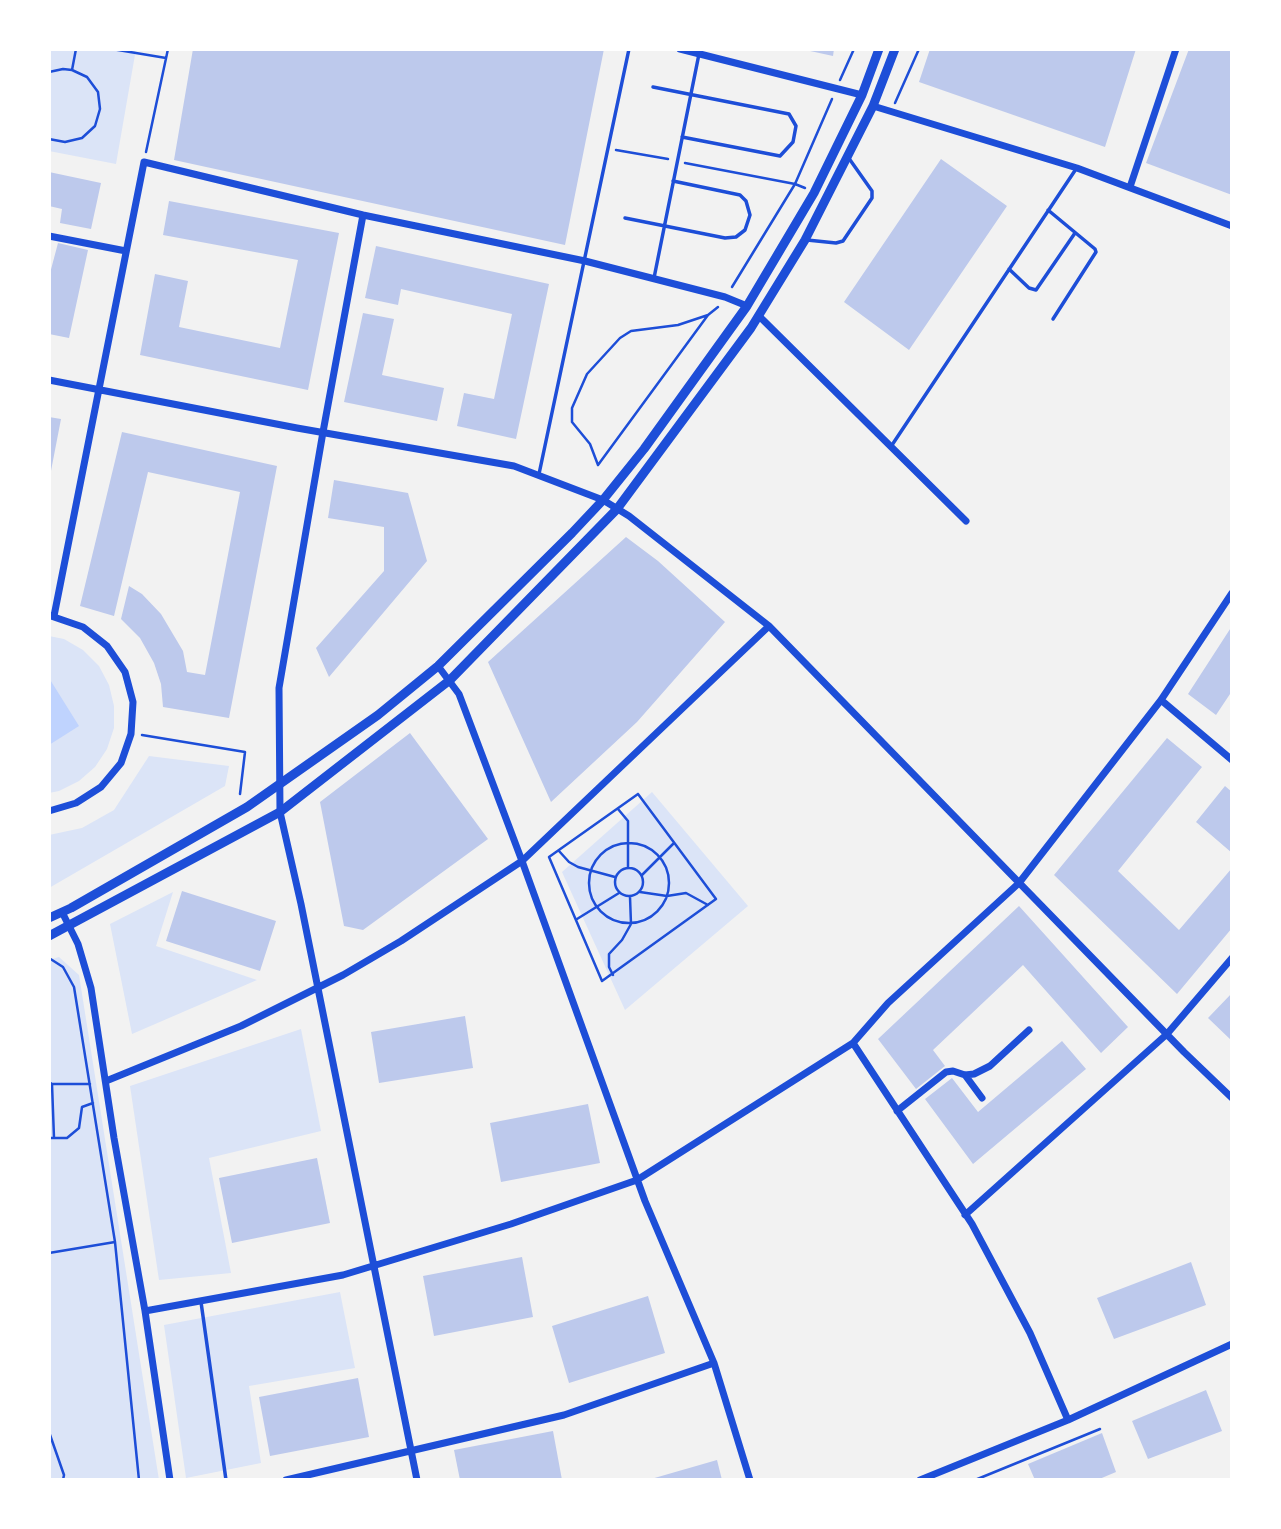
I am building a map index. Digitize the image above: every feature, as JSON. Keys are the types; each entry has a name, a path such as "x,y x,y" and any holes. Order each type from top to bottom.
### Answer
{"street":[{"path":"680,49 862,95"},
{"path":"49,918 247,807 378,715 438,666 603,500 644,449 747,306 814,192 862,95 879,49"},
{"path":"49,936 280,812 450,680 617,509 759,316 805,240 873,106 895,49"},
{"path":"1130,187 1175,49"},
{"path":"873,106 1077,168 1232,226"},
{"path":"49,811 76,803 101,787 121,762 131,734 133,702 125,672 107,646 83,627 51,616 144,162 363,215 585,261 725,297 747,306"},
{"path":"363,215 279,688 280,812 417,1480"},
{"path":"49,236 127,251"},
{"path":"759,316 965,521"},
{"path":"49,380 514,466 603,500 629,516 769,626 1232,1098"},
{"path":"145,1311 343,1275 511,1224 637,1180 853,1042 888,1003 1019,883 1161,700 1232,593"},
{"path":"106,1081 241,1026 317,988 401,941 522,861 769,626"},
{"path":"438,666 459,694 637,1180 714,1363 750,1480"},
{"path":"1161,700 1232,760"},
{"path":"62,912 78,944 91,988 145,1311 170,1480"},
{"path":"965,1214 1167,1034 1232,958"},
{"path":"897,1111 946,1072 953,1070 965,1075 974,1074 990,1066 1029,1030"},
{"path":"853,1042 965,1214 1030,1333 1068,1420"},
{"path":"965,1075 982,1098"},
{"path":"920,1480 1068,1420 1232,1344"},
{"path":"286,1480 565,1415 714,1363"}],"lane":[{"path":"540,474 629,49"},
{"path":"654,278 699,54"},
{"path":"653,88 789,114 796,125 793,142 780,156 682,137"},
{"path":"805,240 836,243 843,240 872,198 872,191 848,157"},
{"path":"891,446 1077,168"},
{"path":"625,218 725,239 736,237 745,230 750,215 746,201 740,195 673,181"},
{"path":"1048,210 1096,252 1053,319"},
{"path":"1009,269 1029,288 1035,290 1075,233"},
{"path":"201,1300 226,1480"}],"path":[{"path":"72,70 76,49"},
{"path":"113,49 166,58"},
{"path":"144,162 168,49"},
{"path":"708,315 678,325 631,331 620,338 587,374 572,408 572,422 590,444 598,465 708,315 725,297 752,257 795,184 854,49"},
{"path":"891,112 919,49"},
{"path":"49,72 63,69 80,73 93,84 100,100 99,118 82,138 65,142 49,139"},
{"path":"609,148 795,184"},
{"path":"131,734 246,752 240,794"},
{"path":"638,794 716,899 602,981 549,857 617,808 638,794"},
{"path":"617,808 627,817 628,867"},
{"path":"549,835 569,862 615,877"},
{"path":"627,843 646,846 661,859 669,877 667,896 657,912 631,924 612,920 596,908 589,890 590,871 594,862 608,848 627,843"},
{"path":"642,876 674,843"},
{"path":"639,892 643,881 639,871 628,867 618,872 614,883 619,893 630,897 639,892 667,896 686,893 708,905"},
{"path":"576,919 619,893"},
{"path":"613,975 609,967 609,954 622,940 631,924 630,897"},
{"path":"49,958 62,967 74,987 115,1242 139,1480"},
{"path":"54,1138 51,1083 90,1084"},
{"path":"49,1138 66,1138 79,1128 82,1107 93,1103"},
{"path":"49,1253 115,1242"},
{"path":"975,1480 1100,1429"},
{"path":"49,1432 64,1475 63,1480"}],"shaded area":[{"path":"49,49 136,49 116,164 49,151"},
{"path":"49,636 64,639 83,650 99,666 109,685 114,706 114,728 107,749 95,767 79,781 49,793"},
{"path":"149,756 229,766 225,786 49,888 49,835 82,828 114,810"},
{"path":"652,792 748,906 625,1010 562,872"},
{"path":"173,892 156,946 257,980 132,1034 110,924"},
{"path":"59,957 79,975 159,1480 49,1480 49,960"},
{"path":"301,1029 321,1131 209,1158 231,1273 159,1280 130,1086"},
{"path":"340,1292 355,1368 249,1386 261,1463 186,1478 164,1325"}],"water":[{"path":"49,678 79,726 49,745"}],"building":[{"path":"193,49 604,49 565,245 174,160"},
{"path":"801,49 834,49 833,56"},
{"path":"930,49 1136,49 1105,147 919,82"},
{"path":"1189,49 1232,49 1232,195 1146,163"},
{"path":"941,159 1007,206 909,350 844,302"},
{"path":"49,172 101,183 91,229 60,223 62,209 49,206"},
{"path":"169,201 339,233 308,390 140,355 155,274 188,281 179,327 280,348 298,260 163,235"},
{"path":"58,243 88,250 69,338 49,334 49,277"},
{"path":"376,246 549,284 516,439 457,426 464,393 494,399 512,314 401,289 398,305 365,298"},
{"path":"363,313 394,319 382,375 444,388 437,421 344,402"},
{"path":"49,417 61,419 50,476 49,476"},
{"path":"122,432 277,466 229,718 163,707 161,684 154,663 140,638 121,619 129,586 142,594 161,614 183,651 187,672 205,675 240,492 148,472 114,616 80,606"},
{"path":"334,480 408,493 427,561 329,677 316,648 384,571 384,527 328,518"},
{"path":"626,537 658,561 725,622 637,722 551,802 488,662"},
{"path":"1232,626 1232,691 1216,715 1188,694"},
{"path":"410,733 488,839 363,930 344,926 320,802"},
{"path":"1167,738 1202,767 1118,871 1179,930 1232,868 1232,928 1177,994 1054,875"},
{"path":"1225,786 1232,792 1232,853 1196,822"},
{"path":"182,891 276,921 260,971 166,941"},
{"path":"1019,906 1128,1027 1101,1053 1023,965 933,1050 945,1066 916,1089 878,1039"},
{"path":"1232,993 1232,1041 1208,1018"},
{"path":"465,1016 473,1068 379,1083 371,1032"},
{"path":"1062,1041 1086,1069 973,1164 925,1099 952,1078 978,1112"},
{"path":"588,1104 600,1163 501,1182 490,1123"},
{"path":"317,1158 330,1223 232,1243 219,1178"},
{"path":"522,1257 533,1317 434,1336 423,1276"},
{"path":"1191,1262 1206,1305 1114,1339 1097,1298"},
{"path":"648,1296 665,1353 569,1383 552,1326"},
{"path":"358,1378 369,1437 270,1456 259,1397"},
{"path":"1206,1390 1222,1431 1148,1459 1132,1421"},
{"path":"553,1431 562,1480 460,1480 454,1450"},
{"path":"1102,1433 1116,1472 1097,1480 1035,1480 1028,1464"},
{"path":"717,1460 722,1480 651,1480 651,1479"}]}
